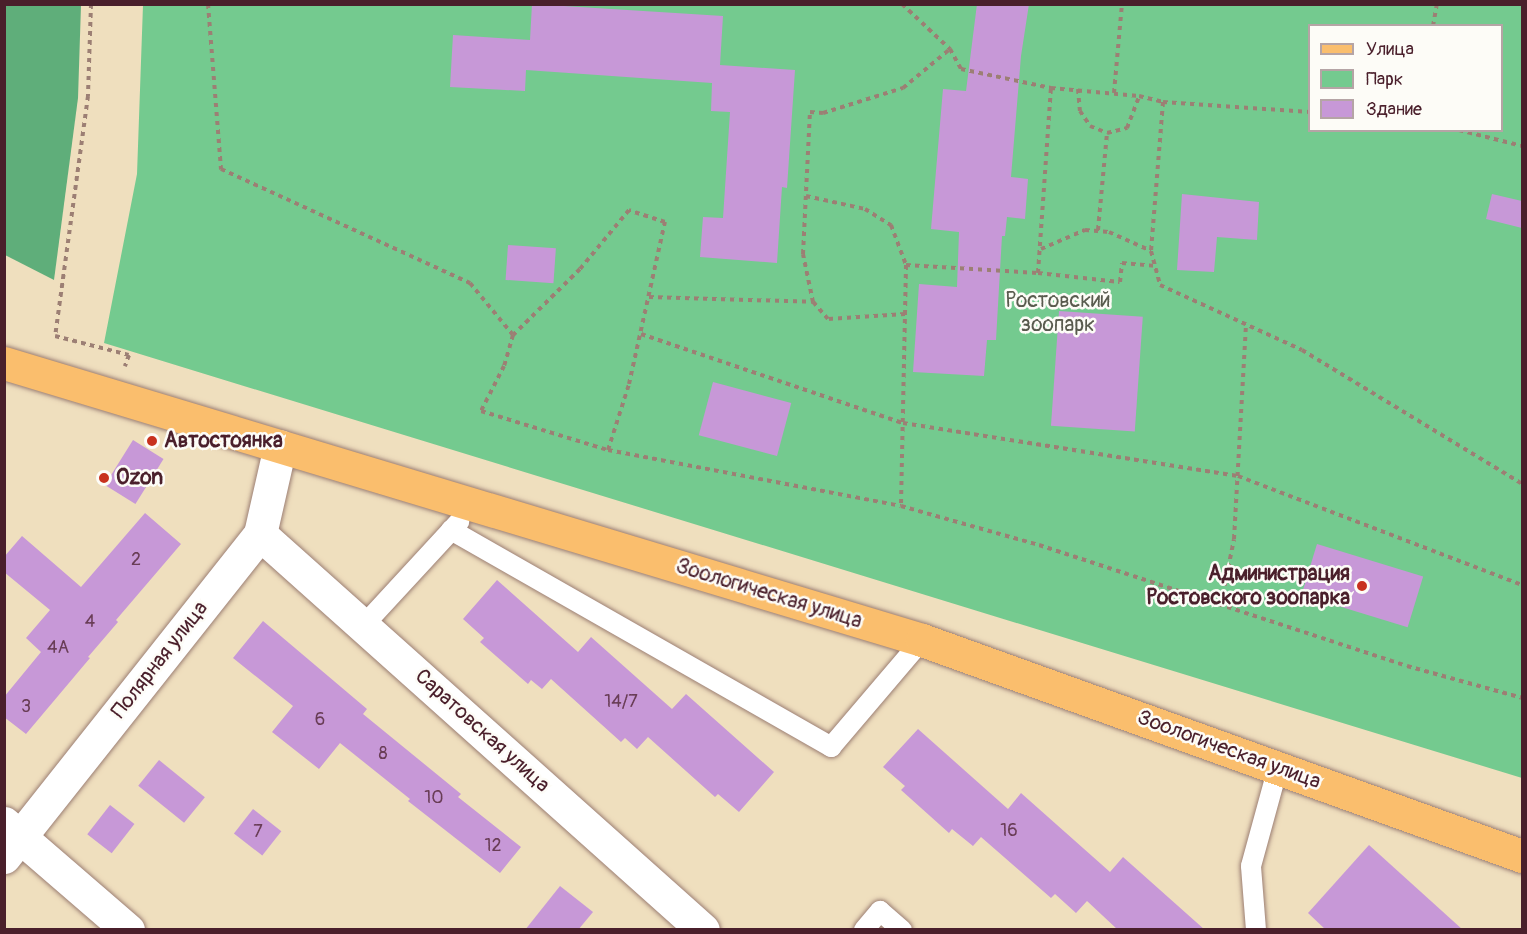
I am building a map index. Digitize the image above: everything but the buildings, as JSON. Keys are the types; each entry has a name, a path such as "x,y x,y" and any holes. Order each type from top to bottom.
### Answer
{"main road":[{"name":"Зоологическая улица","path":"4,363 921,640 1522,856"}],"street":[{"name":"Полярная улица","path":"10,838 260,534 280,446"},
{"name":"Саратовская улица","path":"260,534 703,930"},
{"path":"10,838 128,930"}],"lane":[{"path":"363,626 475,505"},
{"path":"451,530 831,747 921,640"},
{"path":"1256,930 1251,866 1278,767"},
{"path":"864,930 880,911 902,930"}],"path":[{"path":"91,4 88,96 55,336 129,355"},
{"path":"208,4 221,169 470,283 513,335"},
{"path":"902,4 950,49 961,69 1051,88 1139,96 1163,102 1308,112"},
{"path":"1114,93 1122,4"},
{"path":"1433,24 1437,4"},
{"path":"905,314 828,319 813,302 803,254 810,112 823,112 903,88 950,49"},
{"path":"1038,273 1051,88"},
{"path":"1078,89 1080,111 1090,126 1107,134 1127,128 1139,96"},
{"path":"1163,102 1151,251 1160,285 1302,350 1522,484"},
{"path":"1467,132 1522,146"},
{"path":"1098,230 1107,134"},
{"path":"806,196 865,209 891,225 906,265 902,507"},
{"path":"608,450 629,384 665,222 629,210 580,269 513,335 504,366 481,411 608,450 902,507 1039,545 1407,666 1522,698"},
{"path":"1041,249 1084,230 1098,230 1151,251"},
{"path":"906,265 1038,273 1120,282 1122,263 1155,266"},
{"path":"649,297 813,302"},
{"path":"1221,603 1234,539 1246,323"},
{"path":"641,334 903,423 1238,476 1522,585"}],"green space":[{"path":"4,5 81,5 78,98 54,280 5,255"},
{"name":"Ростовский зоопарк","path":"143,5 1522,5 1522,778 104,343 137,174"}],"place":[{"name":"Автостоянка","path":"152,441"},
{"name":"Ozon","path":"104,478"},
{"name":"Администрация Ростовского зоопарка","path":"1362,586"}]}
